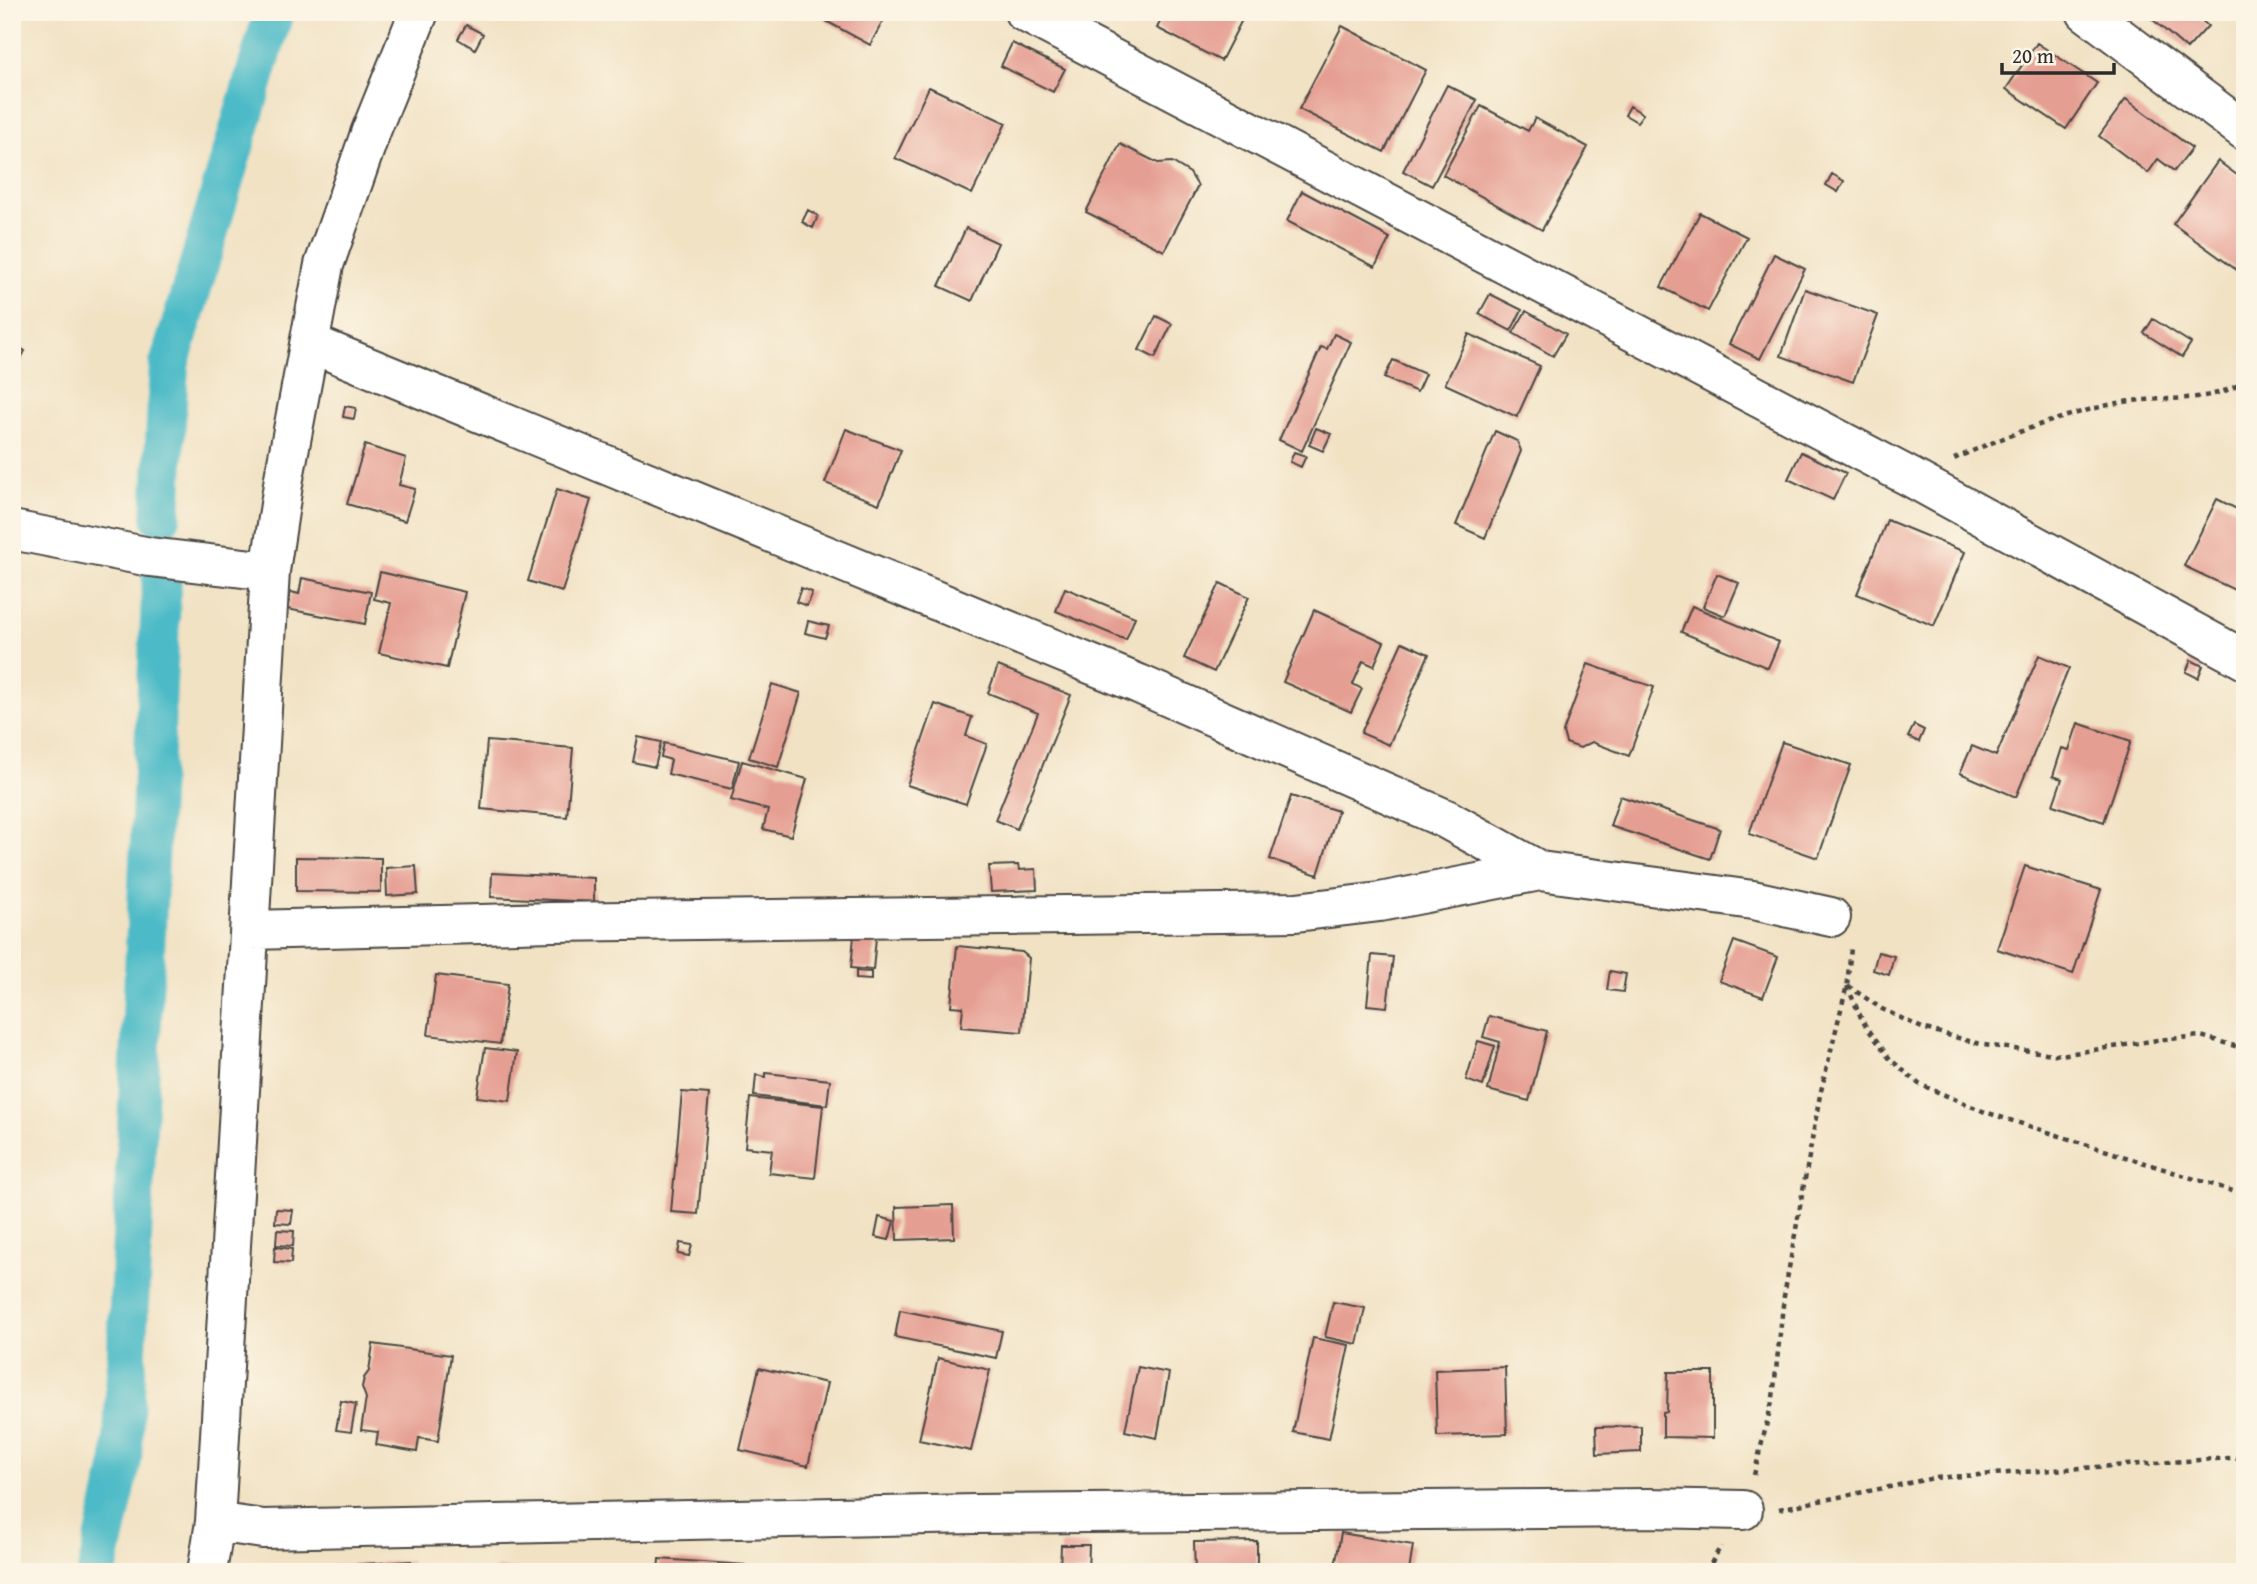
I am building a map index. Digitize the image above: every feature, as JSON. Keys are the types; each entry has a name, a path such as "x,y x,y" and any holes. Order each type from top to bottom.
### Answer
{"street":[{"path":"207,1572 215,1521 270,571 284,478 324,265 343,206 419,12"},
{"path":"1024,12 1912,478 2245,660"},
{"path":"2086,12 2245,131"},
{"path":"310,343 1139,684 1446,819 1539,871"},
{"path":"12,530 150,557 270,571"},
{"path":"251,930 566,922 1296,912 1380,902 1539,871 1753,900 1831,917"},
{"path":"215,1521 263,1529 1002,1514 1647,1508 1743,1510"}],"path":[{"path":"1912,478 2002,437 2115,403 2201,398 2235,388 2245,381"},
{"path":"1831,917 1845,927 1851,943 1847,985 1818,1108 1784,1296 1773,1398 1761,1454 1743,1510 1762,1512 1934,1478 2245,1457"},
{"path":"1847,985 1882,1009 1922,1028 1984,1045 2061,1055 2201,1036 2245,1049"},
{"path":"1847,985 1863,1022 1890,1059 1919,1084 1985,1112 2245,1195"}],"building":[{"path":"831,12 888,12 870,45 826,21"},
{"path":"1165,12 1246,12 1221,61 1157,28"},
{"path":"2144,12 2192,12 2208,26 2187,49"},
{"path":"466,25 483,34 475,49 458,39"},
{"path":"1342,26 1426,70 1384,152 1299,109"},
{"path":"1012,43 1065,69 1053,92 1001,66"},
{"path":"2037,43 2097,83 2066,129 2006,89"},
{"path":"1447,85 1477,100 1432,186 1403,171"},
{"path":"929,87 1006,123 972,194 895,158"},
{"path":"2126,99 2192,148 2174,171 2158,159 2148,173 2099,136"},
{"path":"1481,106 1528,131 1535,118 1588,147 1542,230 1443,175"},
{"path":"1630,106 1643,114 1637,122 1625,115"},
{"path":"1120,144 1158,163 1172,162 1190,173 1198,186 1164,251 1086,212"},
{"path":"2218,161 2245,181 2245,276 2173,224"},
{"path":"1832,174 1844,181 1838,192 1826,185"},
{"path":"1302,191 1390,238 1375,267 1287,221"},
{"path":"808,210 818,216 813,228 802,222"},
{"path":"1700,213 1747,237 1708,311 1661,287"},
{"path":"966,228 998,243 972,301 939,286"},
{"path":"1774,254 1805,269 1760,359 1729,344"},
{"path":"1805,289 1878,315 1853,382 1781,356"},
{"path":"1490,294 1522,310 1511,331 1479,314"},
{"path":"1526,311 1566,334 1553,356 1513,333"},
{"path":"1156,316 1172,324 1155,358 1139,350"},
{"path":"2153,319 2191,343 2182,357 2144,333"},
{"path":"1334,334 1351,342 1302,451 1279,440 1321,347 1327,349"},
{"path":"1469,334 1540,366 1517,417 1445,384"},
{"path":"12,344 25,351 12,375"},
{"path":"1393,360 1425,374 1417,392 1384,378"},
{"path":"345,406 356,408 354,419 343,417"},
{"path":"1316,428 1331,434 1323,451 1309,445"},
{"path":"846,429 901,450 879,504 825,483"},
{"path":"1495,431 1517,441 1521,451 1485,538 1456,525"},
{"path":"365,445 406,458 399,485 415,489 405,521 347,504"},
{"path":"1294,452 1306,456 1301,467 1290,462"},
{"path":"1801,452 1846,473 1833,500 1788,479"},
{"path":"557,489 591,500 562,592 528,581"},
{"path":"2217,499 2245,513 2245,595 2184,566"},
{"path":"1887,520 1965,552 1934,626 1857,594"},
{"path":"380,572 465,592 447,668 379,653 391,603 374,599"},
{"path":"1717,574 1739,583 1725,616 1703,607"},
{"path":"302,578 371,592 365,624 287,609 291,592 299,594"},
{"path":"1220,583 1249,597 1214,672 1184,658"},
{"path":"801,588 812,592 807,606 796,602"},
{"path":"1065,588 1135,617 1126,640 1056,611"},
{"path":"1692,606 1779,642 1768,668 1681,632"},
{"path":"1314,610 1384,642 1374,666 1363,661 1353,684 1362,689 1351,712 1283,682"},
{"path":"808,621 829,626 825,638 805,633"},
{"path":"1402,642 1429,654 1389,745 1361,733"},
{"path":"2039,655 2069,668 2016,797 1960,773 1972,746 1996,756"},
{"path":"2191,660 2203,666 2198,678 2186,672"},
{"path":"1588,664 1654,687 1629,756 1592,742 1580,748 1566,743 1563,732"},
{"path":"998,666 1071,695 1017,829 995,820 1038,713 988,693"},
{"path":"772,684 801,693 778,767 749,758"},
{"path":"935,704 972,717 966,736 987,744 966,804 907,785"},
{"path":"2078,723 2131,741 2104,822 2053,805 2062,779 2053,776 2062,748 2069,750"},
{"path":"1914,725 1924,730 1919,742 1908,737"},
{"path":"638,737 661,742 655,767 633,762"},
{"path":"487,741 573,748 567,817 481,809"},
{"path":"1782,742 1851,765 1818,858 1749,834"},
{"path":"664,743 739,761 732,789 668,774 671,760 661,757"},
{"path":"742,761 807,779 791,836 763,829 768,810 731,800"},
{"path":"1291,796 1338,811 1318,875 1270,859"},
{"path":"1620,796 1720,829 1710,859 1610,826"},
{"path":"296,857 381,858 381,892 296,891"},
{"path":"1018,865 1019,870 1036,869 1037,890 991,892 989,866"},
{"path":"416,866 418,894 387,896 386,868"},
{"path":"2025,866 2101,890 2073,974 1997,949"},
{"path":"492,873 594,878 594,902 491,897"},
{"path":"854,936 876,937 873,970 851,968"},
{"path":"1734,941 1778,957 1763,997 1719,981"},
{"path":"957,946 1022,952 1029,958 1022,1032 961,1027 963,1007 951,1006"},
{"path":"1878,952 1894,956 1889,975 1873,970"},
{"path":"1372,955 1393,957 1387,1007 1367,1005"},
{"path":"856,971 871,972 871,980 856,979"},
{"path":"1610,971 1626,974 1623,992 1607,990"},
{"path":"436,975 508,984 500,1044 428,1035"},
{"path":"1489,1016 1547,1031 1529,1101 1488,1090 1500,1042 1483,1037"},
{"path":"1478,1041 1495,1046 1483,1086 1466,1080"},
{"path":"485,1048 517,1052 510,1101 477,1097"},
{"path":"766,1073 830,1080 827,1105 754,1096 756,1075 766,1077"},
{"path":"682,1092 709,1094 698,1214 671,1212"},
{"path":"750,1098 823,1106 815,1178 769,1173 772,1150 745,1147"},
{"path":"953,1205 954,1238 897,1240 896,1207"},
{"path":"276,1209 293,1210 291,1224 275,1223"},
{"path":"879,1217 894,1221 889,1240 875,1237"},
{"path":"277,1230 294,1231 293,1246 276,1245"},
{"path":"680,1243 692,1245 689,1256 678,1254"},
{"path":"275,1247 292,1249 291,1263 274,1262"},
{"path":"1333,1302 1365,1308 1357,1344 1325,1337"},
{"path":"900,1310 1002,1331 996,1358 895,1337"},
{"path":"1313,1338 1349,1345 1329,1439 1293,1432"},
{"path":"373,1344 451,1355 438,1441 419,1438 417,1452 376,1445 378,1432 361,1430 366,1398 362,1387 369,1371"},
{"path":"938,1358 990,1370 971,1451 919,1440"},
{"path":"1138,1367 1169,1373 1157,1438 1125,1431"},
{"path":"1505,1367 1507,1434 1437,1436 1435,1370"},
{"path":"759,1368 827,1383 808,1466 740,1450"},
{"path":"1668,1372 1713,1372 1713,1438 1663,1437"},
{"path":"341,1401 356,1404 351,1432 336,1430"},
{"path":"1641,1426 1641,1452 1597,1454 1596,1427"},
{"path":"1341,1533 1413,1545 1409,1572 1334,1572"},
{"path":"1257,1541 1257,1572 1195,1572 1194,1542"},
{"path":"1061,1545 1089,1545 1088,1572 1060,1572"},
{"path":"659,1559 745,1565 744,1572 658,1572"},
{"path":"411,1561 412,1572 333,1572 332,1566"},
{"path":"926,1566 926,1572 901,1572 901,1567"},
{"path":"496,1568 522,1570 522,1572 495,1572"}],"waterway":[{"path":"161,517 169,365 274,12"},
{"path":"97,1572 122,1460 162,575"}]}
